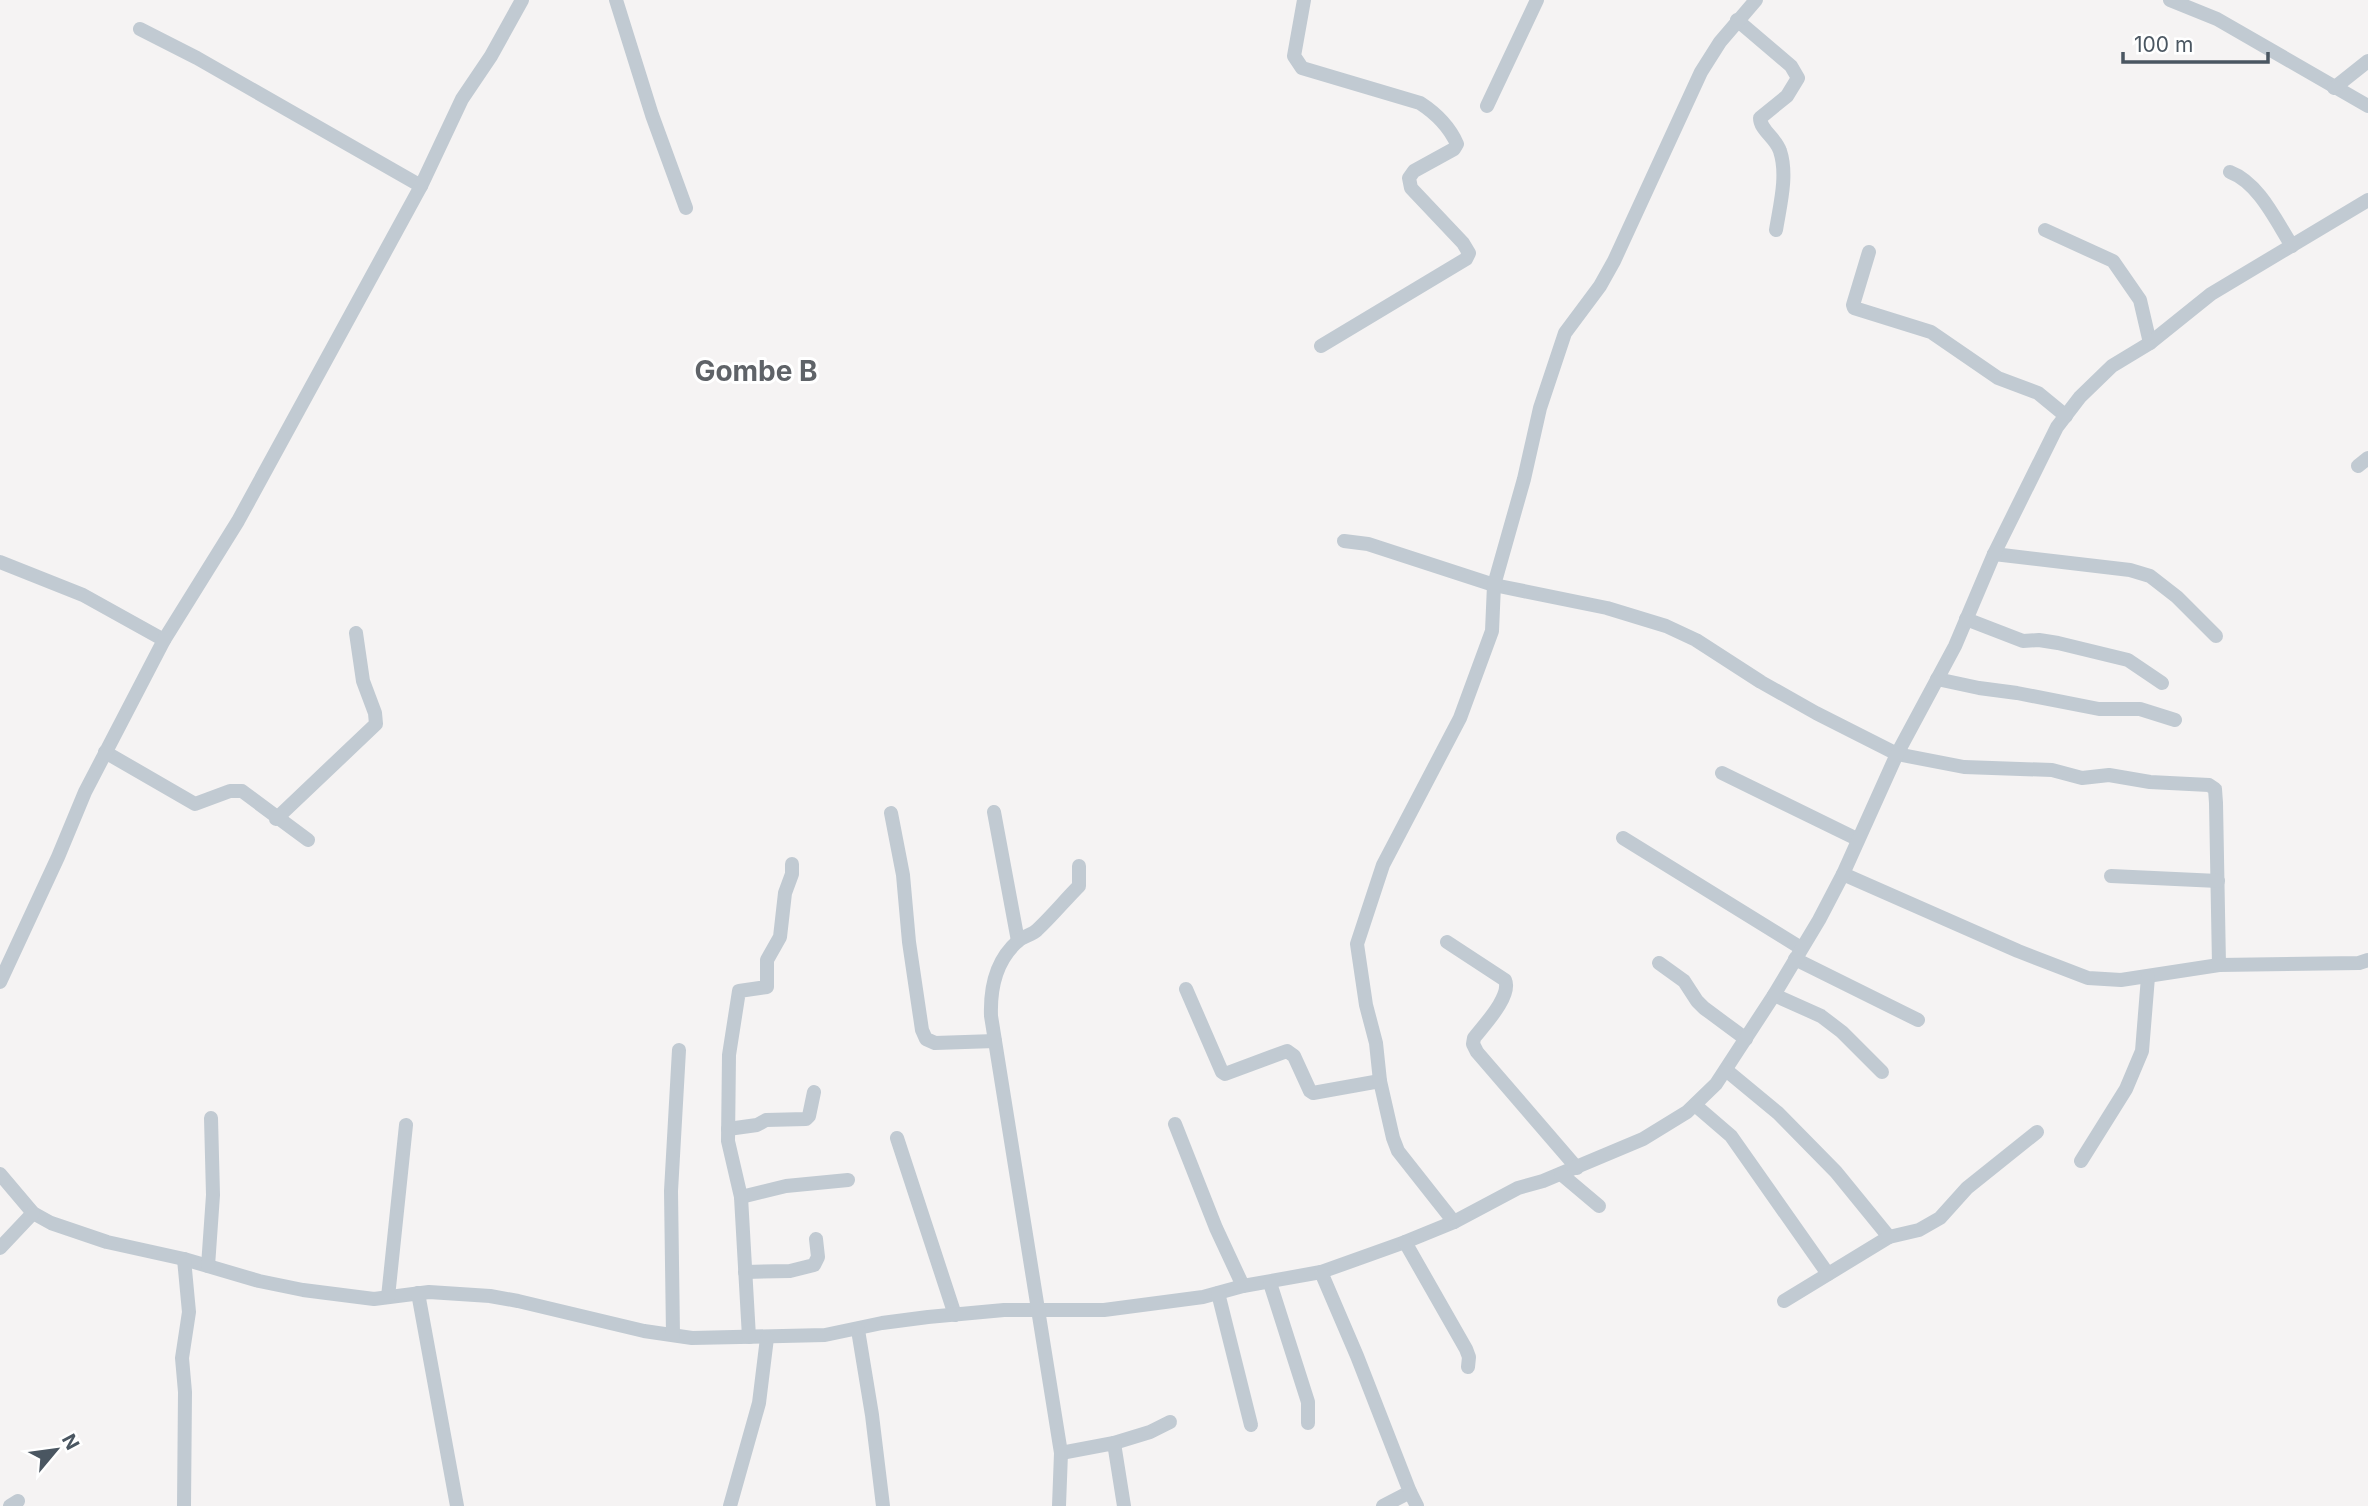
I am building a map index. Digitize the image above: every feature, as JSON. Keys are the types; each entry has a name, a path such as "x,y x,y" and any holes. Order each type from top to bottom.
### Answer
{"street":[{"path":"0,982 85,792 164,640 238,521 421,186 461,99 491,56 522,0"},
{"path":"616,0 652,115 686,208"},
{"path":"1304,0 1294,57 1302,68 1420,103 1432,111 1452,133 1458,144 1454,149 1414,171 1409,178 1411,188 1464,243 1469,253 1466,259 1321,346"},
{"path":"1487,106 1538,0"},
{"path":"1454,1222 1398,1150 1393,1138 1380,1081 1376,1043 1366,1005 1357,944 1383,865 1460,718 1492,631 1494,584 1524,479 1539,408 1565,333 1600,286 1614,261 1701,72 1720,42 1756,0"},
{"path":"2170,0 2239,32 2368,106"},
{"path":"1737,20 1791,66 1798,78 1787,96 1760,118 1761,124 1777,142 1782,159 1783,186 1776,230"},
{"path":"140,29 197,58 421,186"},
{"path":"2334,88 2368,61"},
{"path":"2230,172 2239,176 2267,205 2292,246"},
{"path":"0,1174 33,1213 68,1230 258,1281 303,1290 374,1298 418,1293 459,1293 518,1301 644,1331 692,1338 825,1335 882,1324 1004,1310 1104,1310 1203,1297 1243,1286 1321,1272 1454,1222 1518,1188 1577,1168 1643,1139 1695,1105 1716,1084 1774,995 1843,874 1896,754 1937,679 1994,554 2057,428 2080,397 2112,366 2150,343 2211,294 2368,200"},
{"path":"2045,230 2113,261 2140,300 2150,343"},
{"path":"1869,252 1854,308 1931,332 1998,378 2038,393 2066,416"},
{"path":"1344,541 1368,544 1494,584 1607,608 1666,626 1696,640 1816,713 1896,754 1964,766 2052,771 2082,778 2109,775 2150,782 2209,785 2216,789 2219,964"},
{"path":"1994,554 2130,570 2151,576 2177,597 2216,636"},
{"path":"0,562 83,595 164,640"},
{"path":"1966,619 2023,641 2039,640 2128,660 2162,683"},
{"path":"276,818 376,724 375,713 363,681 356,634"},
{"path":"1937,679 2099,709 2140,709 2175,720"},
{"path":"105,752 195,804 219,793 242,791 308,840"},
{"path":"1722,773 1857,839"},
{"path":"994,812 1018,941"},
{"path":"891,813 903,875 909,942 922,1030 926,1039 935,1043 995,1041"},
{"path":"1623,838 1798,953 1918,1020"},
{"path":"749,1337 741,1197 730,1154 728,1129 729,1055 739,991 767,987 767,960 780,937 785,893 792,864"},
{"path":"1059,1506 1061,1453 991,1016 992,982 1002,962 1018,941 1035,932 1079,886 1079,866"},
{"path":"1843,874 2018,951 2088,978 2121,980 2219,964 2368,960"},
{"path":"2111,876 2218,881"},
{"path":"1447,942 1504,980 1507,985 1505,995 1474,1038 1473,1044 1577,1168"},
{"path":"1659,963 1684,981 1704,1008 1746,1039"},
{"path":"2081,1161 2126,1089 2143,1051 2148,977"},
{"path":"1186,989 1225,1074 1287,1051 1294,1056 1313,1093 1380,1081"},
{"path":"1774,995 1821,1016 1843,1032 1882,1072"},
{"path":"673,1335 671,1191 680,1050"},
{"path":"1726,1070 1778,1113 1836,1172 1889,1237"},
{"path":"728,1129 757,1125 766,1120 806,1119 814,1092"},
{"path":"1695,1105 1731,1136 1828,1274"},
{"path":"208,1266 213,1195 211,1118"},
{"path":"1175,1124 1216,1228 1243,1286"},
{"path":"388,1297 405,1125"},
{"path":"1784,1301 1889,1237 1919,1230 1940,1218 1967,1188 2038,1132"},
{"path":"897,1138 955,1315"},
{"path":"1561,1174 1599,1206"},
{"path":"741,1197 786,1186 848,1180"},
{"path":"0,1248 33,1213"},
{"path":"745,1272 790,1271 814,1265 818,1257 816,1240"},
{"path":"1405,1242 1466,1349 1468,1367"},
{"path":"184,1259 189,1312 182,1358 185,1392 184,1506"},
{"path":"1321,1272 1417,1506"},
{"path":"1270,1283 1308,1402 1308,1423"},
{"path":"418,1293 457,1506"},
{"path":"1217,1293 1251,1425"},
{"path":"858,1330 884,1506"},
{"path":"730,1506 760,1403 767,1338"},
{"path":"1061,1453 1114,1443 1150,1432 1170,1422"},
{"path":"1114,1443 1124,1506"},
{"path":"1383,1506 1410,1492"}],"district":[{"name":"Gombe B","path":"756,371"}]}
